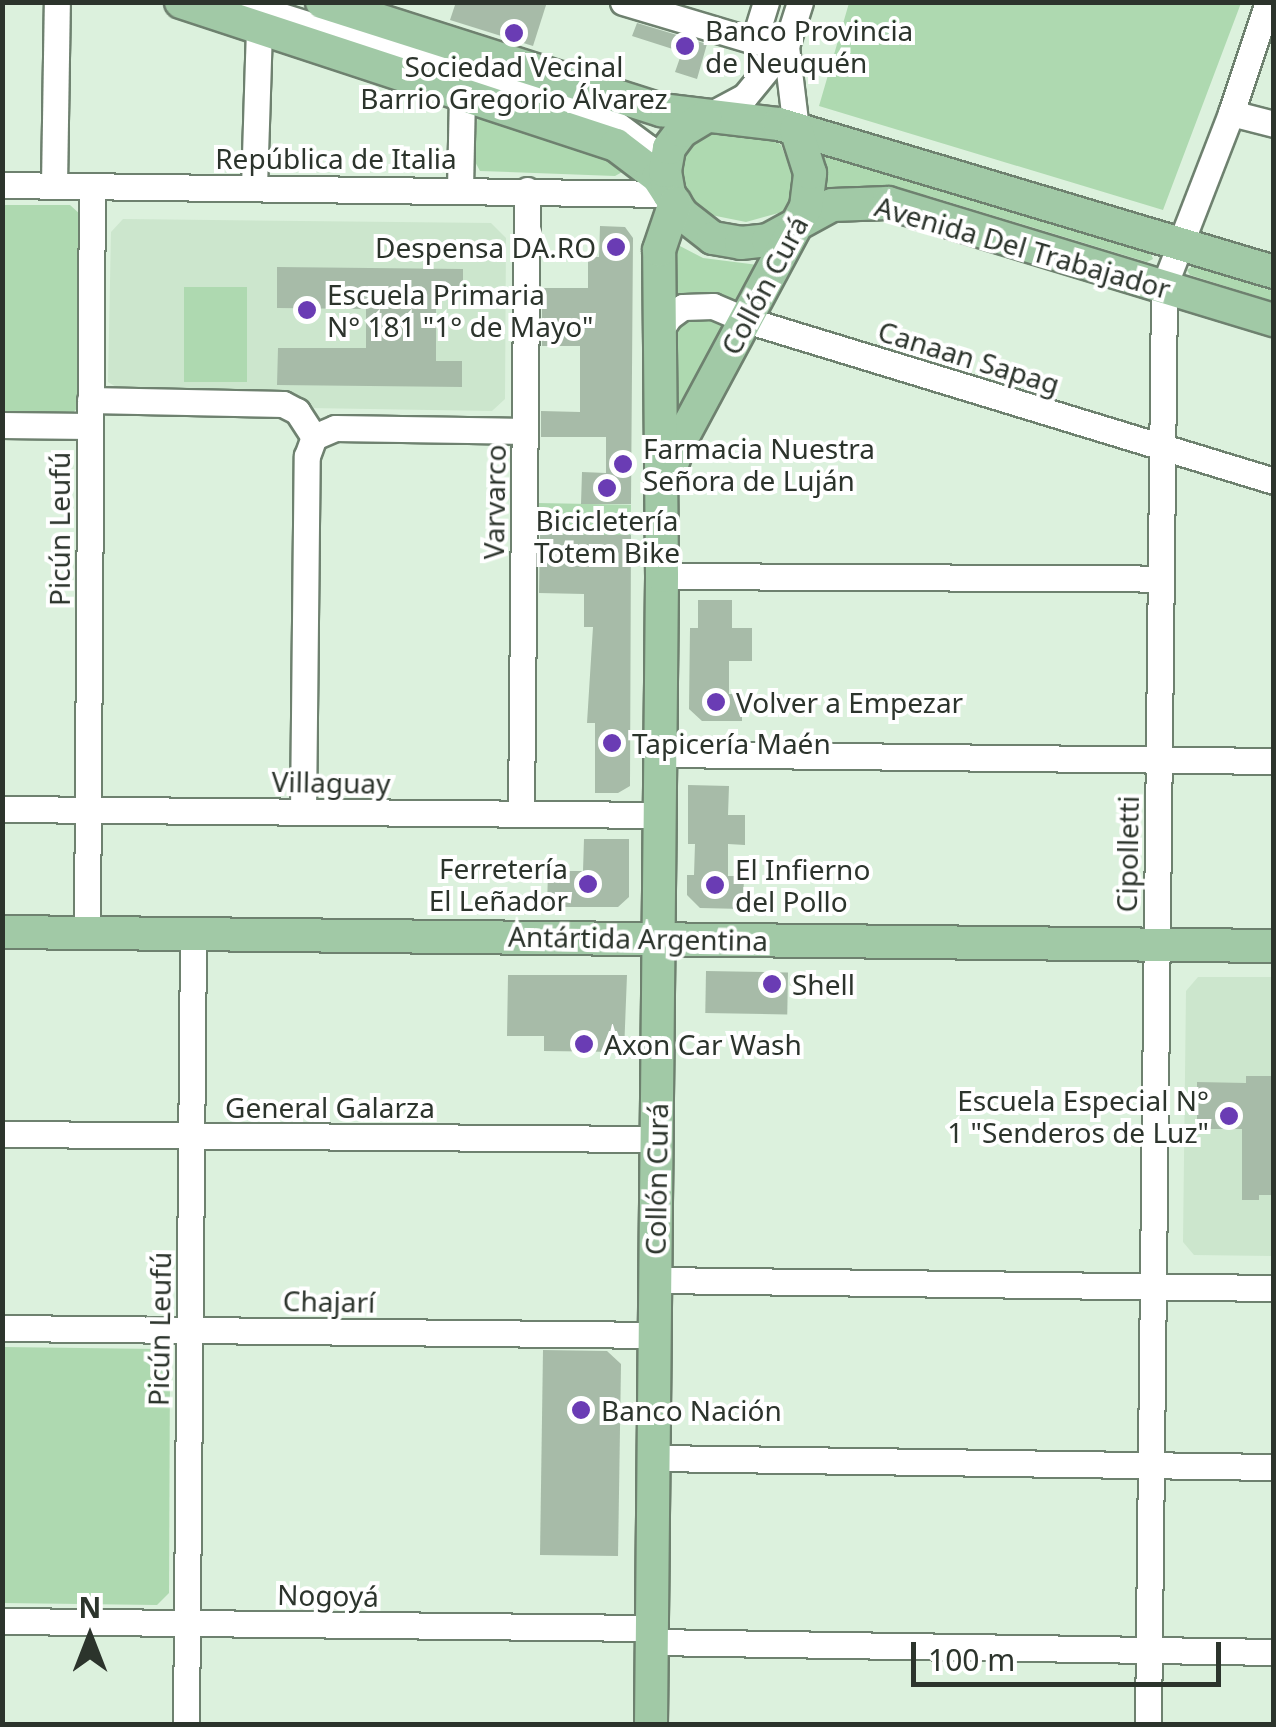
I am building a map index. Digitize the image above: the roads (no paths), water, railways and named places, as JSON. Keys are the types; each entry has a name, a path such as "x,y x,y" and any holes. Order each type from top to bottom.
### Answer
{"main road":[{"name":"Avenida Del Trabajador","path":"182,2 257,11 616,144 701,231 727,242 768,240 842,203 899,206 1171,265 1274,272"},
{"name":"Avenida Del Trabajador","path":"322,2 662,110 748,119 830,138 1171,265 1274,320"},
{"name":"Collón Curá","path":"651,1724 662,576 660,240 669,148 682,131 705,117"},
{"name":"Collón Curá","path":"662,514 674,453 797,226 811,185 796,129"},
{"name":"Antártida Argentina","path":"2,932 1274,946"}],"street":[{"path":"54,185 57,2"},
{"path":"622,2 754,41 786,46"},
{"path":"754,41 766,2"},
{"name":"Collón Curá","path":"796,129 788,97 786,46 800,2"},
{"name":"Cipolletti","path":"1148,1724 1162,447 1171,265 1231,113 1268,2"},
{"path":"257,11 602,102 662,110"},
{"path":"254,187 257,11"},
{"path":"257,11 608,118 641,139 667,192"},
{"name":"Collón Curá","path":"705,117 745,96 786,46"},
{"path":"453,84 603,122 632,144 606,130 453,84"},
{"path":"453,84 460,189"},
{"path":"1231,113 1274,124"},
{"name":"República de Italia","path":"2,185 667,192"},
{"name":"Picún Leufú","path":"87,932 92,186"},
{"name":"Varvarco","path":"521,814 527,190"},
{"path":"1171,265 1274,287"},
{"path":"1171,265 1274,304"},
{"name":"Canaan Sapag","path":"658,332 669,317 692,305 713,306 746,320 1274,480"},
{"path":"90,400 283,404 297,411 314,438"},
{"path":"2,425 90,426"},
{"path":"303,812 307,456 314,438 335,428 525,431"},
{"path":"662,576 1160,579"},
{"path":"660,754 1274,761"},
{"name":"Villaguay","path":"2,809 660,815"},
{"name":"Picún Leufú","path":"186,1724 193,934"},
{"name":"General Galarza","path":"2,1134 657,1139"},
{"path":"655,1280 1274,1288"},
{"name":"Chajarí","path":"2,1328 655,1335"},
{"path":"654,1458 1274,1468"},
{"name":"Nogoyá","path":"2,1622 1274,1652"}],"place":[{"name":"Sociedad Vecinal Barrio Gregorio Álvarez","path":"514,33"},
{"name":"Banco Provincia de Neuquén","path":"685,46"},
{"name":"Despensa DA.RO","path":"616,247"},
{"name":"Escuela Primaria N° 181 \"1° de Mayo\"","path":"307,310"},
{"name":"Farmacia Nuestra Señora de Luján","path":"623,464"},
{"name":"Bicicletería Totem Bike","path":"607,488"},
{"name":"Volver a Empezar","path":"716,702"},
{"name":"Tapicería Maén","path":"612,743"},
{"name":"Ferretería El Leñador","path":"588,884"},
{"name":"El Infierno del Pollo","path":"715,885"},
{"name":"Shell","path":"772,984"},
{"name":"Axon Car Wash","path":"584,1044"},
{"name":"Escuela Especial N° 1 \"Senderos de Luz\"","path":"1229,1116"},
{"name":"Banco Nación","path":"581,1410"}]}
